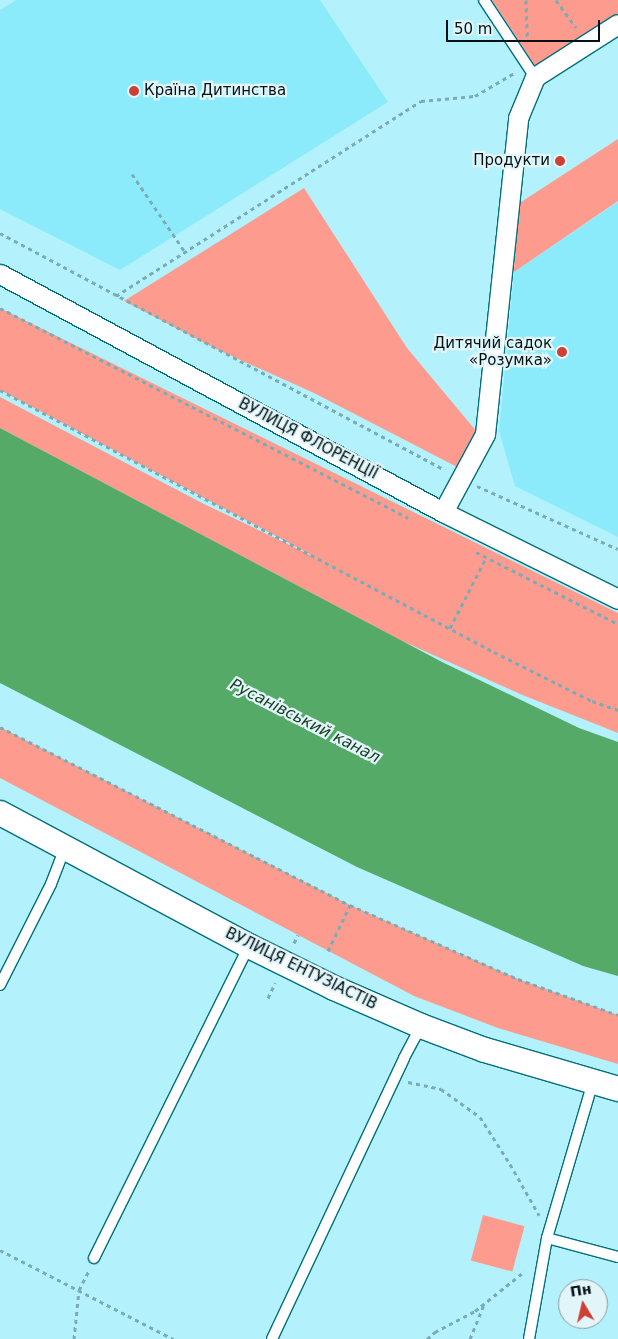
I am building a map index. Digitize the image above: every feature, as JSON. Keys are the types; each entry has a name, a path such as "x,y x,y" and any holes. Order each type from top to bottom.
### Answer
{"street":[{"path":"443,512 485,434 518,118 532,71 586,44 618,24"},
{"name":"ВУЛИЦЯ ФЛОРЕНЦІЇ","path":"0,274 443,512 618,599"},
{"name":"ВУЛИЦЯ ЕНТУЗІАСТІВ","path":"0,813 249,946 334,988 421,1026 485,1050 618,1089"}],"lane":[{"path":"484,0 532,71"},
{"path":"0,985 51,884 65,848"},
{"path":"94,1258 249,946"},
{"path":"272,1339 421,1026"},
{"path":"529,1339 546,1238 593,1082"},
{"path":"546,1238 618,1257"}],"path":[{"path":"116,297 421,101 475,96 532,71 526,0"},
{"path":"556,0 586,44"},
{"path":"132,174 185,252"},
{"path":"0,233 116,297 462,479 618,549"},
{"path":"0,308 414,521"},
{"path":"0,390 450,628 592,700 618,710"},
{"path":"470,550 618,624"},
{"path":"450,628 486,558"},
{"path":"0,727 350,905 518,980 618,1015"},
{"path":"328,951 350,905"},
{"path":"394,1080 442,1089 480,1117 539,1215 546,1238 525,1271 475,1312 435,1332 427,1339"},
{"path":"0,1250 173,1339"},
{"path":"74,1339 79,1290 94,1258"},
{"path":"470,1339 485,1303"}],"shaded area":[{"path":"16,0 320,0 388,102 120,270 0,209 0,10"},
{"path":"492,0 618,0 618,13 536,67"},
{"path":"618,139 618,201 514,272 518,204"},
{"path":"304,188 407,348 477,432 459,468 314,393 216,349 124,301"},
{"name":"Дитячий садок «Розумка»","path":"618,202 618,537 515,486 499,431 514,272"},
{"path":"0,308 618,613 618,733 520,694 400,640 0,428 0,397 204,504 319,559 0,390"},
{"path":"0,727 350,905 518,979 618,1015 618,1064 498,1028 414,996 0,778"},
{"path":"483,1215 525,1226 512,1272 471,1260"}],"water":[{"name":"Русанівський канал","path":"0,428 442,662 579,728 618,742 618,976 583,966 357,867 0,683"}],"place":[{"name":"Країна Дитинства","path":"134,91"},
{"name":"Продукти","path":"560,161"},
{"name":"Дитячий садок «Розумка»","path":"562,352"}]}
